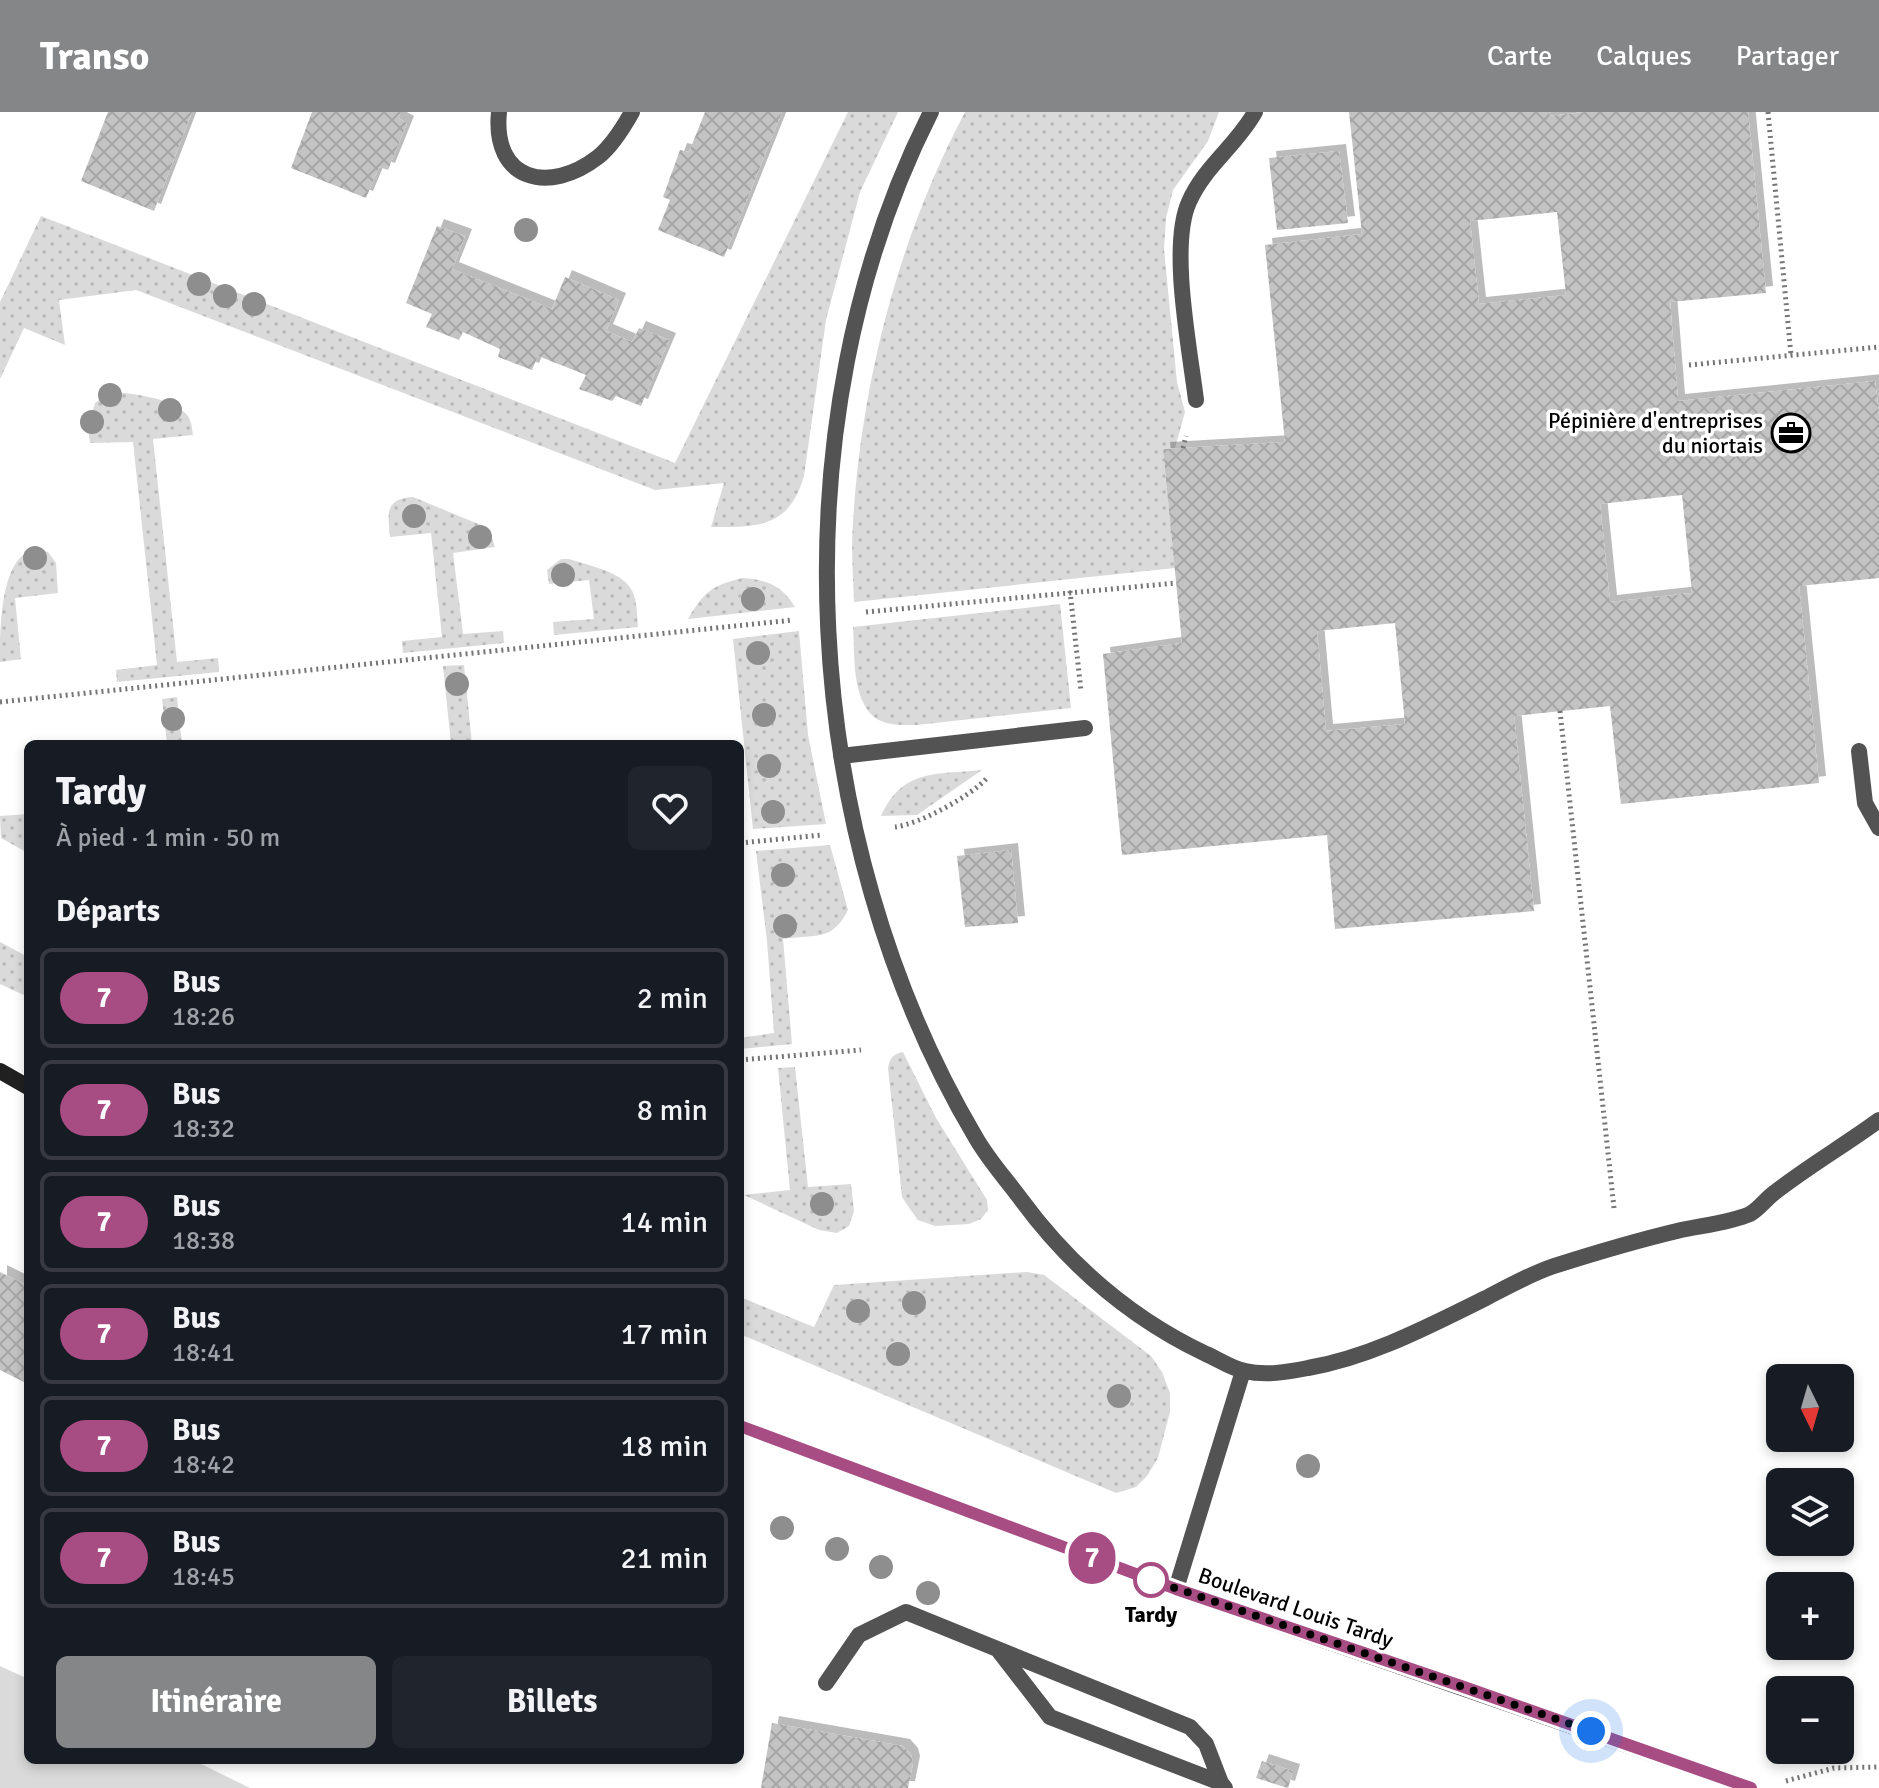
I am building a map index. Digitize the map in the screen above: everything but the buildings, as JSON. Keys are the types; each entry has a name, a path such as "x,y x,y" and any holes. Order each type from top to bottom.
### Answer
{"street":[{"path":"499,112 497,131 505,157 522,172 544,180 575,171 599,156 618,135 632,112"},
{"path":"931,112 909,156 886,215 855,326 834,434 826,541 828,616 841,756 861,856 898,977 926,1043 978,1142 1042,1228 1092,1280 1179,1341 1243,1371 1284,1373 1325,1365 1397,1342 1536,1272 1619,1245 1752,1213 1772,1194 1879,1120"},
{"path":"1196,400 1180,254 1181,229 1188,204 1201,180 1255,112"},
{"path":"841,756 1085,728"},
{"path":"1859,751 1865,803 1879,828"},
{"path":"0,1071 24,1085"},
{"path":"1176,1589 1243,1371"},
{"name":"Boulevard Louis Tardy","path":"744,1427 1176,1589 1751,1788"},
{"path":"826,1683 859,1635 906,1612 1190,1727 1206,1744 1223,1786"},
{"path":"998,1650 1050,1717 1223,1786"}],"path":[{"path":"1768,112 1791,355"},
{"path":"1689,365 1879,347"},
{"path":"0,702 1070,591 1176,583"},
{"path":"1070,591 1085,728"},
{"path":"1560,711 1619,1245"},
{"path":"744,1060 861,1050"},
{"path":"1777,1784 1834,1768 1879,1767"}],"shaded area":[{"path":"848,112 898,112 860,192 826,320 804,476 790,506 770,521 757,525 711,527 724,483 655,490 136,290 59,300 65,345 24,328 0,379 0,302 41,216 675,463"},
{"path":"965,112 1219,112 1208,141 1173,190 1166,218 1164,249 1177,382 1185,412 1175,448 1163,449 1175,568 854,602 853,522 865,416 875,363 902,260 941,160"},
{"path":"111,392 169,403 190,419 193,435 153,439 177,662 218,658 219,672 117,682 116,670 157,665 133,442 90,443 88,428 95,403"},
{"path":"413,497 488,528 495,547 453,553 463,634 503,631 504,643 403,653 402,641 442,637 431,533 390,537 392,504"},
{"path":"37,549 48,552 56,563 58,593 15,598 21,659 0,662 2,612 9,578 25,554"},
{"path":"561,559 597,567 624,581 634,595 638,627 554,635 553,622 594,619 589,580 549,584 547,570"},
{"path":"743,578 773,585 785,593 795,607 688,619 710,591"},
{"path":"1060,604 1071,708 900,725 874,717 861,698 853,627"},
{"path":"799,631 808,735 826,824 753,829 733,639"},
{"path":"464,665 472,740 451,740 443,666"},
{"path":"177,697 182,740 167,740 162,699"},
{"path":"982,770 917,815 881,816 890,800 910,782 936,774"},
{"path":"24,814 24,851 1,838 0,816"},
{"path":"830,845 848,910 829,932 783,939 792,1044 744,1049 744,1037 774,1033 756,851"},
{"path":"0,942 24,955 24,995 0,984"},
{"path":"903,1052 936,1118 987,1200 988,1210 981,1219 969,1224 935,1226 918,1220 902,1197 888,1068 892,1057"},
{"path":"795,1067 808,1187 851,1184 854,1211 849,1226 837,1233 819,1230 744,1195 790,1190 778,1068"},
{"path":"1027,1272 1044,1275 1151,1356 1162,1372 1170,1393 1170,1412 1158,1458 1136,1487 1116,1493 744,1336 744,1299 814,1327 834,1285"},
{"path":"0,1666 24,1677 24,1764 201,1764 250,1788 0,1788"}],"bus line":[{"name":"7","path":"744,1428 1176,1589 1751,1788"}],"place":[{"name":"Pépinière d'entreprises du niortais","path":"1791,433"},
{"name":"Tardy","path":"1151,1580"}],"route":[{"path":"1151,1580 1591,1731"}]}
